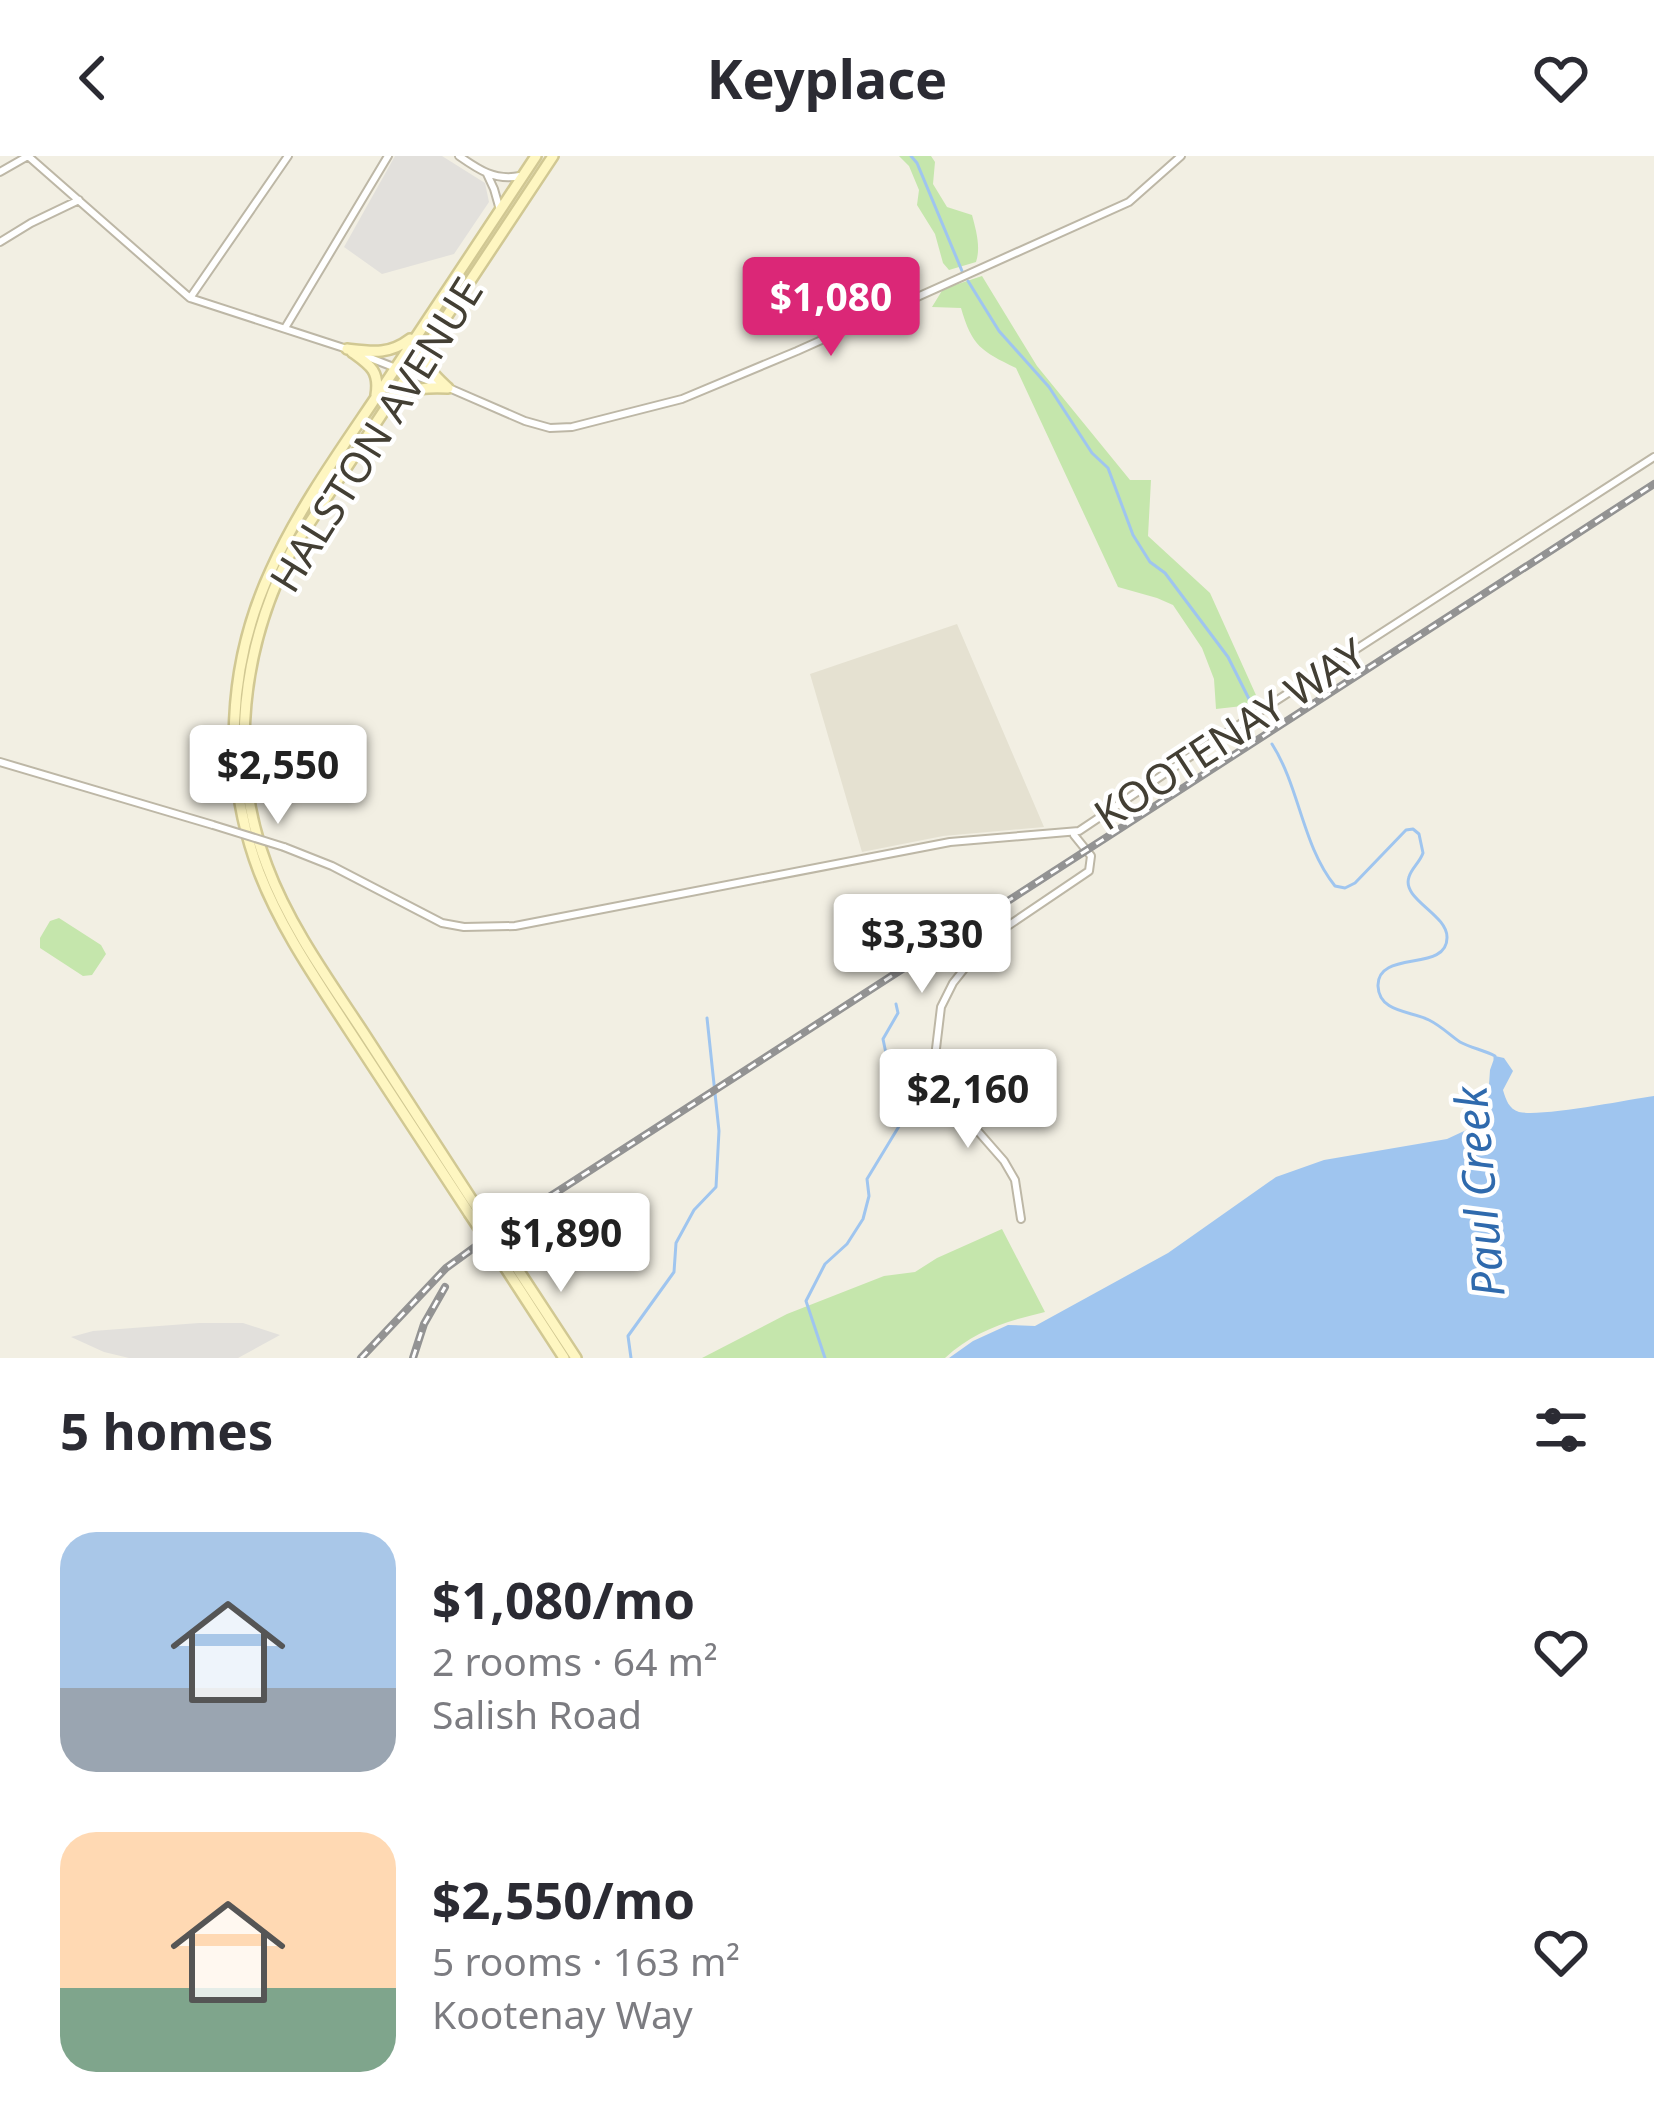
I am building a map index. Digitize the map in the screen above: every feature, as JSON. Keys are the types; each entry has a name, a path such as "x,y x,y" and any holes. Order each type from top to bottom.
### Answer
{"main road":[{"name":"HALSTON AVENUE","path":"536,156 285,543 246,638 234,728 246,832 284,926 576,1358"},
{"name":"HALSTON AVENUE","path":"473,1210 293,922 267,866 247,782 245,699 266,607 293,548 553,156"},
{"path":"347,349 392,350 420,332"},
{"path":"435,336 426,355 428,365 448,388"},
{"path":"347,349 373,367 375,400"},
{"path":"380,419 412,391 448,388"},
{"name":"HALSTON AVENUE","path":"505,1258 564,1358"}],"street":[{"path":"0,172 28,156 190,298 347,349 550,428 682,400 797,351 1129,202 1181,156"},
{"path":"190,298 288,156"},
{"path":"285,328 388,156"},
{"path":"459,156 487,174 504,179 523,175"},
{"path":"487,174 500,211"},
{"path":"0,242 79,200"},
{"name":"KOOTENAY WAY","path":"0,762 284,847 332,866 442,923 464,927 536,922 950,842 1072,834 1654,457"},
{"path":"1021,1220 1015,1180 1004,1161 969,1121 941,1100 932,1082 938,1020 945,995 987,940 1089,872 1091,856 1072,834"}],"shaded area":[{"path":"395,156 442,156 485,183 489,202 454,254 382,274 344,247"},
{"path":"957,624 1044,827 943,836 862,852 810,674"},
{"path":"243,1323 280,1335 238,1358 129,1358 71,1337 93,1331"}],"green space":[{"path":"899,156 931,156 933,184 947,207 972,215 976,262 949,270 943,263 935,234 917,205 919,190"},
{"path":"982,276 1037,366 1130,480 1151,480 1148,536 1210,593 1260,704 1216,709 1214,679 1202,648 1173,605 1118,587 1016,368 980,346 961,308 932,307 943,289"},
{"path":"59,918 101,945 106,954 92,975 83,976 40,948 50,921"},
{"path":"1002,1229 1045,1312 992,1328 945,1358 702,1358 787,1314 884,1276 915,1272"}],"water":[{"path":"1495,1056 1504,1058 1513,1071 1503,1090 1510,1106 1519,1112 1654,1096 1654,1358 949,1358 1008,1325 1035,1326 1168,1253 1276,1177 1324,1160 1447,1139 1477,1125 1487,1115"}],"waterway":[{"name":"Paul Creek","path":"911,156 962,271"},
{"name":"Paul Creek","path":"968,281 999,331 1049,387 1092,453 1108,468 1133,535 1228,657 1251,703"},
{"name":"Paul Creek","path":"1272,744 1315,853 1335,886 1355,883 1406,830 1419,834 1423,853 1408,885 1440,921 1447,937 1436,955 1388,968 1381,975 1380,995 1390,1006 1429,1020 1495,1059"},
{"path":"825,1358 806,1301 825,1264 847,1244 863,1219 869,1196 867,1179 904,1118 905,1091 888,1063 883,1039 898,1013 896,1004"},
{"path":"631,1358 628,1336 674,1272 676,1243 694,1210 716,1187 719,1131 707,1018"}],"railway":[{"path":"361,1358 446,1268 501,1228 1654,484"},
{"path":"413,1358 424,1324 445,1287"}]}
